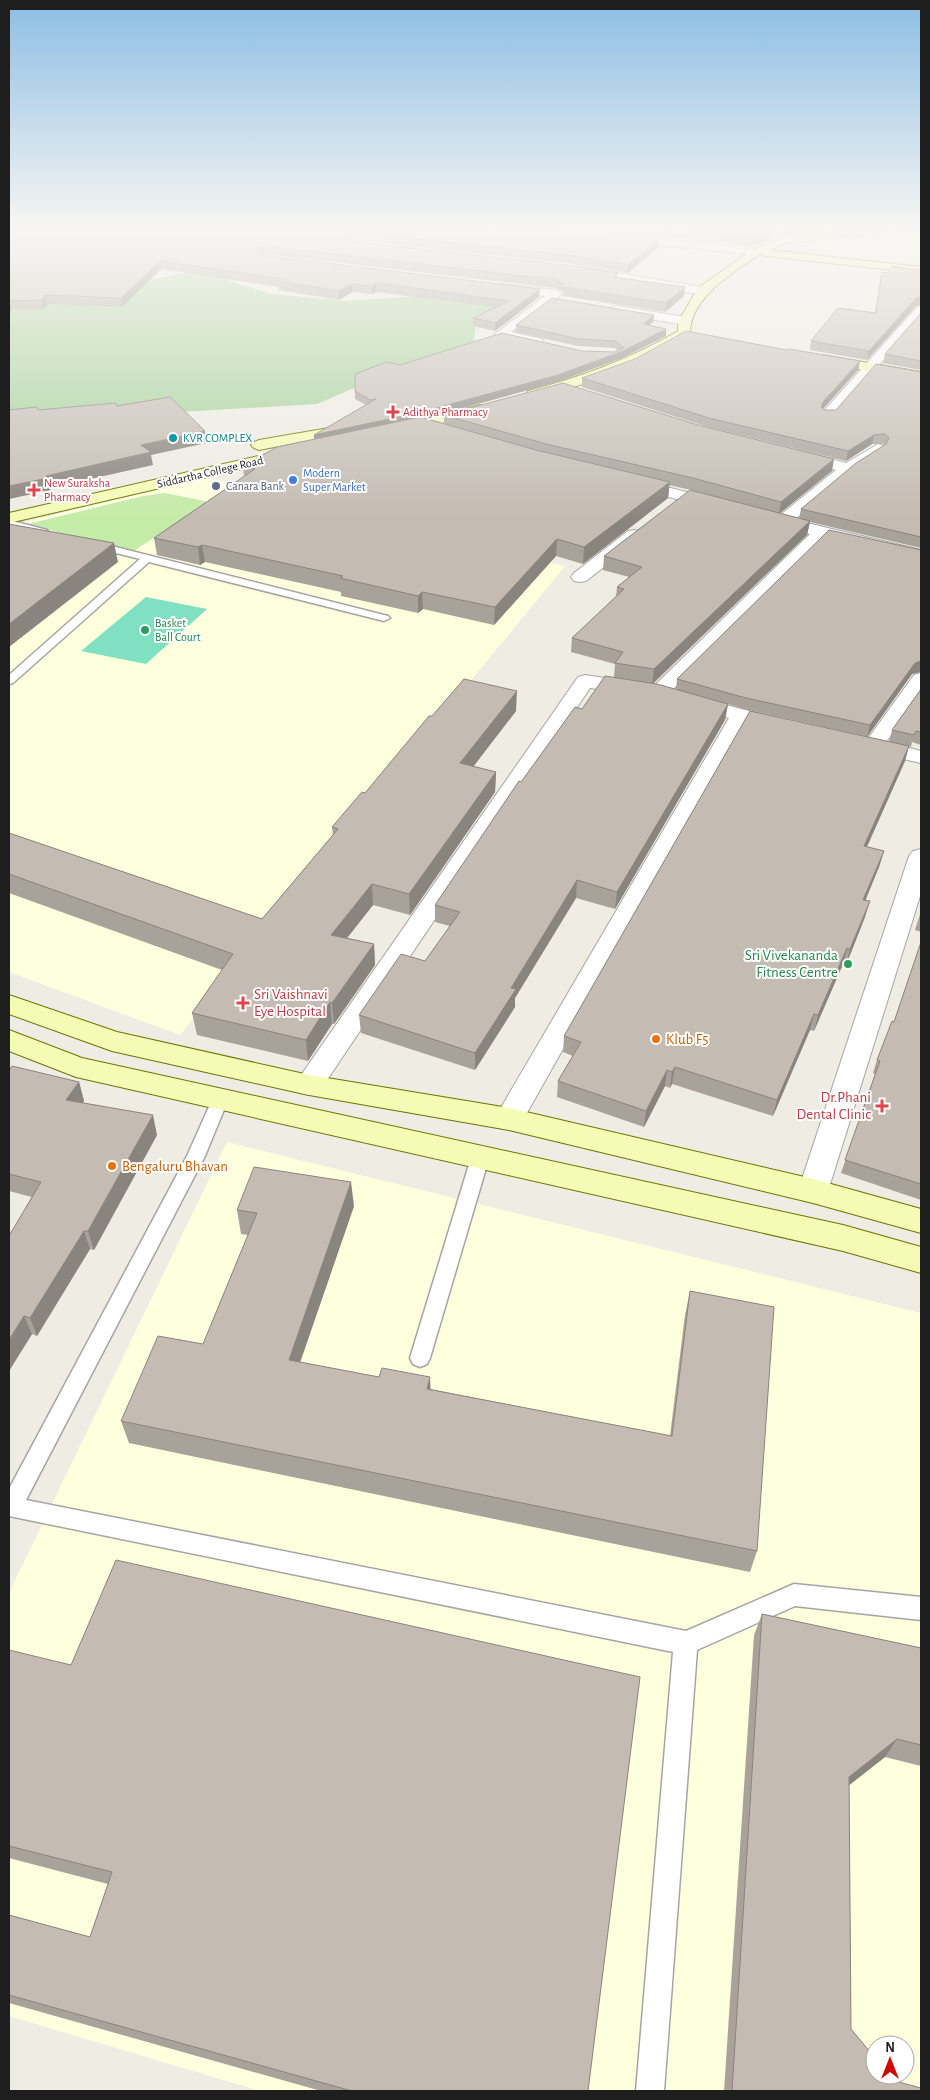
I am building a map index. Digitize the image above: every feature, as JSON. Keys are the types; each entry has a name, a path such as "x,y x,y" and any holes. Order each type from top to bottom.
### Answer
{"street":[{"path":"513,325 501,334 550,345"},
{"path":"674,325 687,328"},
{"path":"630,346 615,354 521,392 563,386 628,363 687,328 688,325"},
{"path":"828,415 907,325"},
{"path":"657,331 687,328"},
{"path":"810,357 921,376"},
{"path":"563,386 582,393"},
{"path":"383,434 421,426 489,401 394,420"},
{"path":"421,426 449,434"},
{"name":"Siddartha College Road","path":"9,518 202,473 365,432 250,447"},
{"path":"782,522 848,468 878,449"},
{"path":"780,451 848,468"},
{"path":"618,479 686,495 738,510"},
{"path":"670,507 686,495"},
{"path":"756,515 921,555"},
{"path":"580,577 648,524"},
{"path":"658,693 822,532"},
{"path":"921,679 864,744 921,756"},
{"path":"309,1085 585,681 658,693 740,716 807,731"},
{"path":"509,1119 740,716"},
{"path":"813,1191 921,856"},
{"path":"9,1004 112,1041 309,1085 509,1119 813,1191 921,1221"},
{"path":"9,1040 76,1067 843,1238 921,1260"}],"lane":[{"path":"9,523 55,535"},
{"path":"82,542 384,618"},
{"path":"9,681 147,558"},
{"path":"220,1100 196,1156 11,1507 686,1643 794,1595 921,1608"},
{"path":"420,1358 480,1158"},
{"path":"650,2091 686,1643"}],"shaded area":[{"path":"207,477 565,566 180,1035 9,972 9,526"},
{"path":"227,1142 921,1313 921,2091 260,2091 9,2016 9,1593"}],"green space":[{"path":"9,325 476,325 473,351 400,368 317,404 9,422"},
{"path":"165,493 209,502 132,552 28,524 143,496"},
{"name":"Basket Ball Court","path":"146,597 207,609 146,664 81,651"}],"building":[{"path":"516,325 648,325 666,329 623,351 558,375 418,413 314,435 376,399 370,400 355,391 355,374 386,362 400,365 502,333 582,351 615,352 624,348 616,341 579,339"},
{"path":"824,325 892,325 869,351 811,341"},
{"path":"910,325 921,325 921,361 885,354"},
{"path":"686,331 787,350 860,361 823,402 821,407 825,410 836,410 876,364 921,372 921,537 801,509 856,463 886,444 889,438 885,434 874,435 848,451 709,418 582,378 635,359"},
{"path":"563,383 698,425 834,459 781,502 693,478 546,444 444,415"},
{"path":"170,397 205,431 141,445 151,452 9,486 9,410 37,407 38,410 116,403 117,406"},
{"path":"420,417 536,450 670,482 584,547 557,539 495,607 422,592 418,596 340,578 343,576 202,545 198,547 154,538 255,469 243,466 277,447"},
{"path":"690,490 810,521 654,669 615,663 623,652 572,638 624,589 617,587 642,567 604,556"},
{"path":"9,524 114,543 9,624"},
{"path":"829,530 921,550 921,661 915,663 870,725 746,698 677,679"},
{"path":"605,676 657,684 728,704 617,892 577,880 511,988 516,989 475,1053 359,1015 401,954 425,961 460,912 435,905 519,781 521,782 575,707 582,709"},
{"path":"464,679 517,691 460,763 496,772 409,894 372,884 331,935 374,944 332,1003 330,1002 306,1040 192,1013 233,954 9,874 9,833 262,919 338,829 332,827 362,792 365,793 429,716 432,716"},
{"path":"921,689 921,732 916,731 914,735 892,730"},
{"path":"750,711 909,746 864,846 884,851 863,900 870,901 850,949 847,948 818,1015 814,1014 777,1100 675,1067 672,1072 667,1070 646,1111 558,1081 581,1042 564,1036"},
{"path":"921,942 921,1184 845,1160 880,1061 877,1060 892,1021 894,1022"},
{"path":"12,1066 79,1082 66,1100 153,1115 88,1231 84,1231 30,1318 24,1316 9,1340 9,1236 41,1182 9,1174 9,1071"},
{"path":"254,1167 351,1182 289,1360 379,1377 382,1368 430,1377 427,1389 672,1436 690,1291 774,1307 757,1551 121,1421 158,1336 203,1344 257,1213 237,1210"},
{"path":"116,1560 640,1677 588,2091 352,2091 9,1995 9,1915 90,1937 112,1872 9,1846 9,1650 71,1665"},
{"path":"762,1614 921,1648 921,1745 897,1739 849,1777 851,2029 865,2046 865,2085 910,2085 921,2088 921,2091 732,2091"}],"place":[{"name":"Adithya Pharmacy","path":"393,412"},
{"name":"KVR COMPLEX","path":"173,438"},
{"name":"Modern Super Market","path":"293,480"},
{"name":"Canara Bank","path":"216,486"},
{"name":"New Suraksha Pharmacy","path":"34,490"},
{"name":"Basket Ball Court","path":"145,630"},
{"name":"Sri Vivekananda Fitness Centre","path":"848,964"},
{"name":"Sri Vaishnavi Eye Hospital","path":"243,1003"},
{"name":"Klub F5","path":"656,1039"},
{"name":"Dr.Phani Dental Clinic","path":"882,1106"},
{"name":"Bengaluru Bhavan","path":"112,1166"}]}
